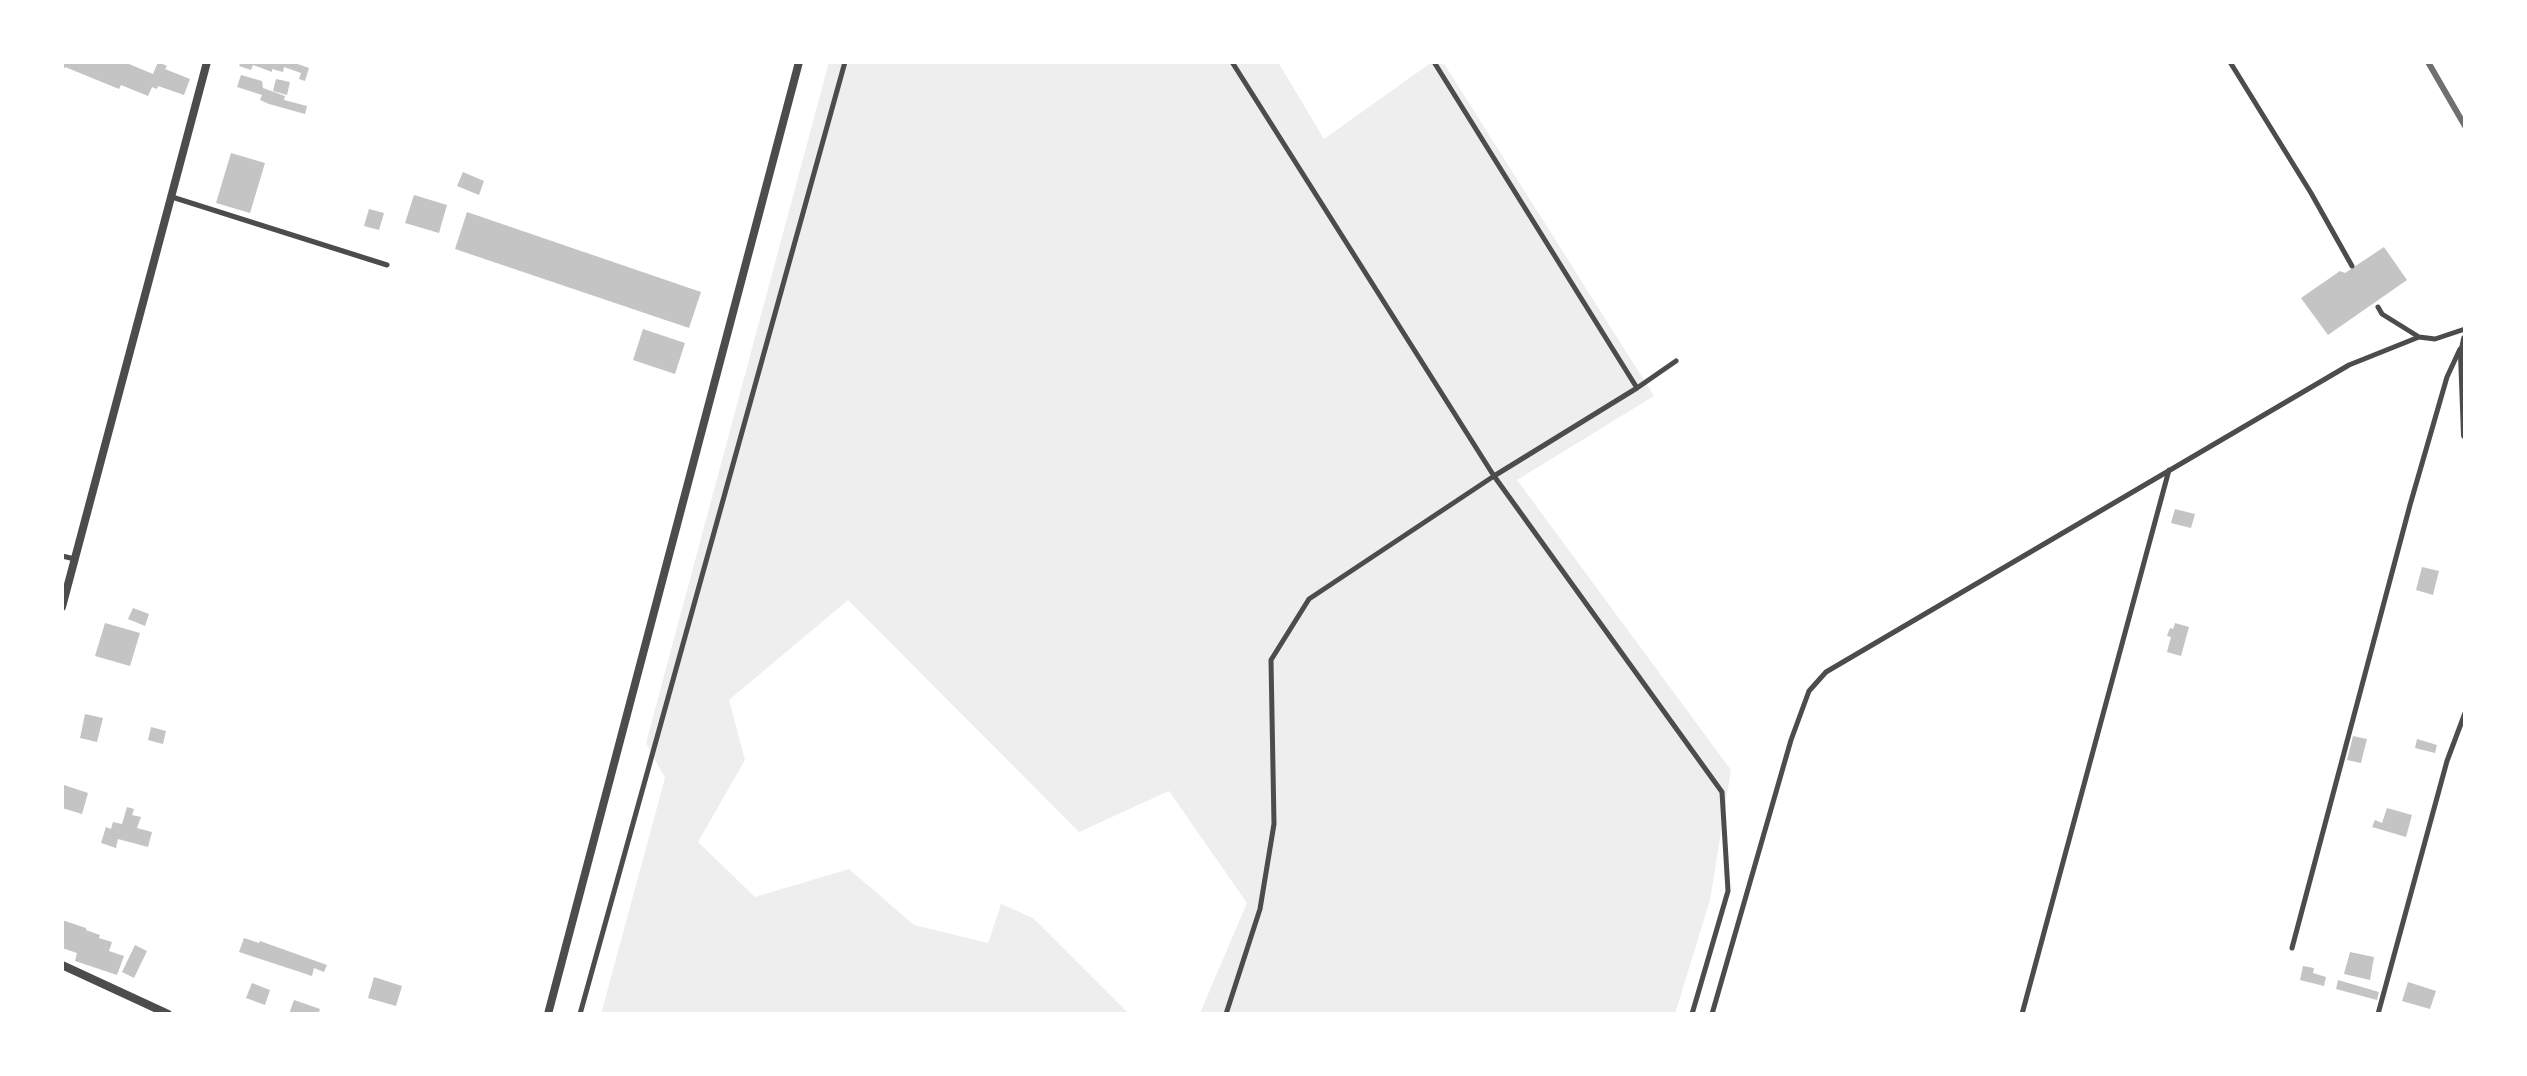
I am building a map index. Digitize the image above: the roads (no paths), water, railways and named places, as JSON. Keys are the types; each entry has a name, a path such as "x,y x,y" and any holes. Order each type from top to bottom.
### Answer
{"street":[{"path":"62,607 207,62"},
{"path":"548,1014 799,62"},
{"path":"2465,339 2462,354 2465,435"},
{"path":"62,965 168,1014"}],"lane":[{"path":"580,1014 845,62"},
{"path":"1232,62 1494,476 1722,792 1728,891 1692,1014"},
{"path":"1434,62 1637,388"},
{"path":"2230,62 2352,266"},
{"path":"172,197 387,265"},
{"path":"2378,307 2382,314 2419,337 2435,339 2465,329"},
{"path":"1712,1014 1791,740 1809,691 1826,672 2349,365 2419,337"},
{"path":"2292,948 2418,477 2447,377 2465,339"},
{"path":"1226,1014 1260,909 1274,824 1271,660 1309,599 1494,476 1676,361"},
{"path":"2022,1014 2170,469"},
{"path":"62,556 75,559"},
{"path":"2378,1014 2447,761 2465,713"}],"railway":[{"path":"2428,62 2465,126"}]}
